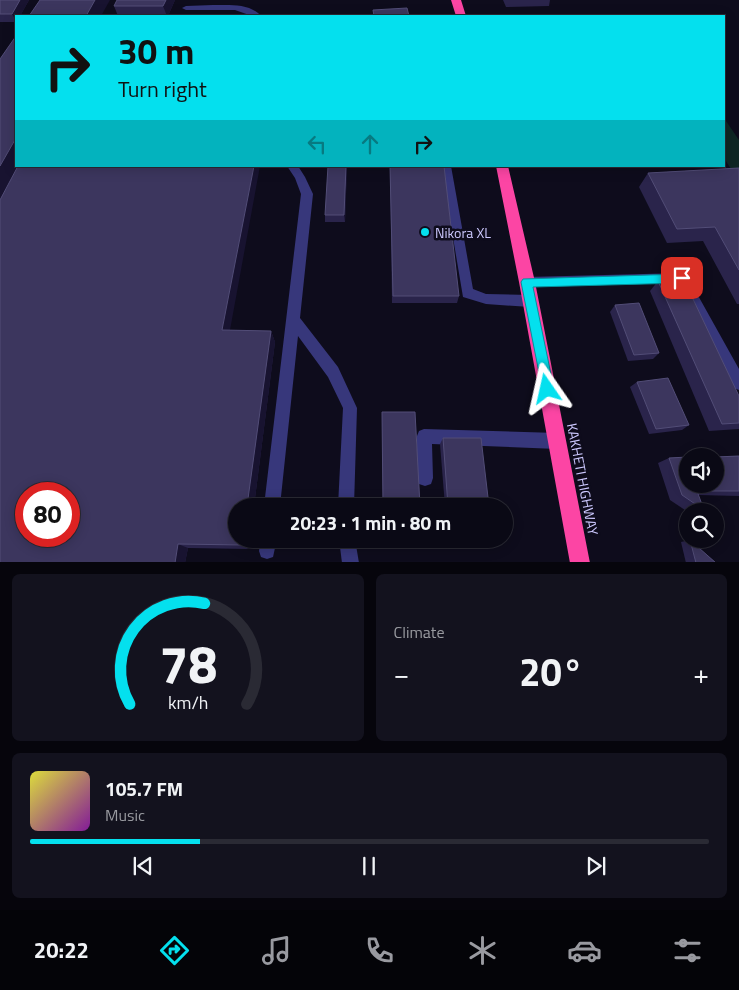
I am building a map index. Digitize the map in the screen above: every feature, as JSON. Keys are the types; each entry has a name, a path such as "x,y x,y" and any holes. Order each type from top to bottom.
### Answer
{"highway":[{"path":"456,0 462,15"},
{"name":"KAKHETI HIGHWAY","path":"502,167 527,282 580,562"}],"lane":[{"path":"186,8 243,8 255,12 256,15"},
{"path":"273,498 307,194 300,177 293,167"},
{"path":"446,167 466,293 486,299 530,301"},
{"path":"527,282 682,278 739,383"},
{"path":"293,320 333,372 350,408 346,498"},
{"path":"425,478 424,436 557,441"},
{"path":"349,548 351,562"}],"green space":[{"path":"725,119 739,140 739,182 725,160"}],"building":[{"path":"0,0 20,0 12,14 0,14"},
{"path":"40,0 95,0 87,15 30,15"},
{"path":"117,0 166,0 163,6 114,6"},
{"path":"407,8 409,15 374,15 373,10"},
{"path":"15,37 15,140 0,166 0,59"},
{"path":"17,167 254,167 222,330 271,331 248,498 228,498 228,545 178,544 175,562 0,562 0,200"},
{"path":"328,167 346,167 344,215 325,215"},
{"path":"390,167 444,167 459,296 393,296"},
{"path":"739,168 739,270 715,227 677,229 648,173"},
{"path":"684,280 739,396 739,423 722,424 658,281"},
{"path":"639,303 659,353 634,355 615,305"},
{"path":"668,378 689,425 656,429 637,382"},
{"path":"382,412 415,412 420,498 383,498"},
{"path":"443,438 481,438 488,498 447,498"},
{"path":"739,456 739,491 724,491 724,457"},
{"path":"679,457 679,486 669,458"},
{"path":"681,493 698,493 701,503 694,503"},
{"path":"692,548 699,548 715,562 696,562"}],"place":[{"name":"Nikora XL","path":"425,232"}],"route":[{"path":"547,389 527,282 682,278"}]}
